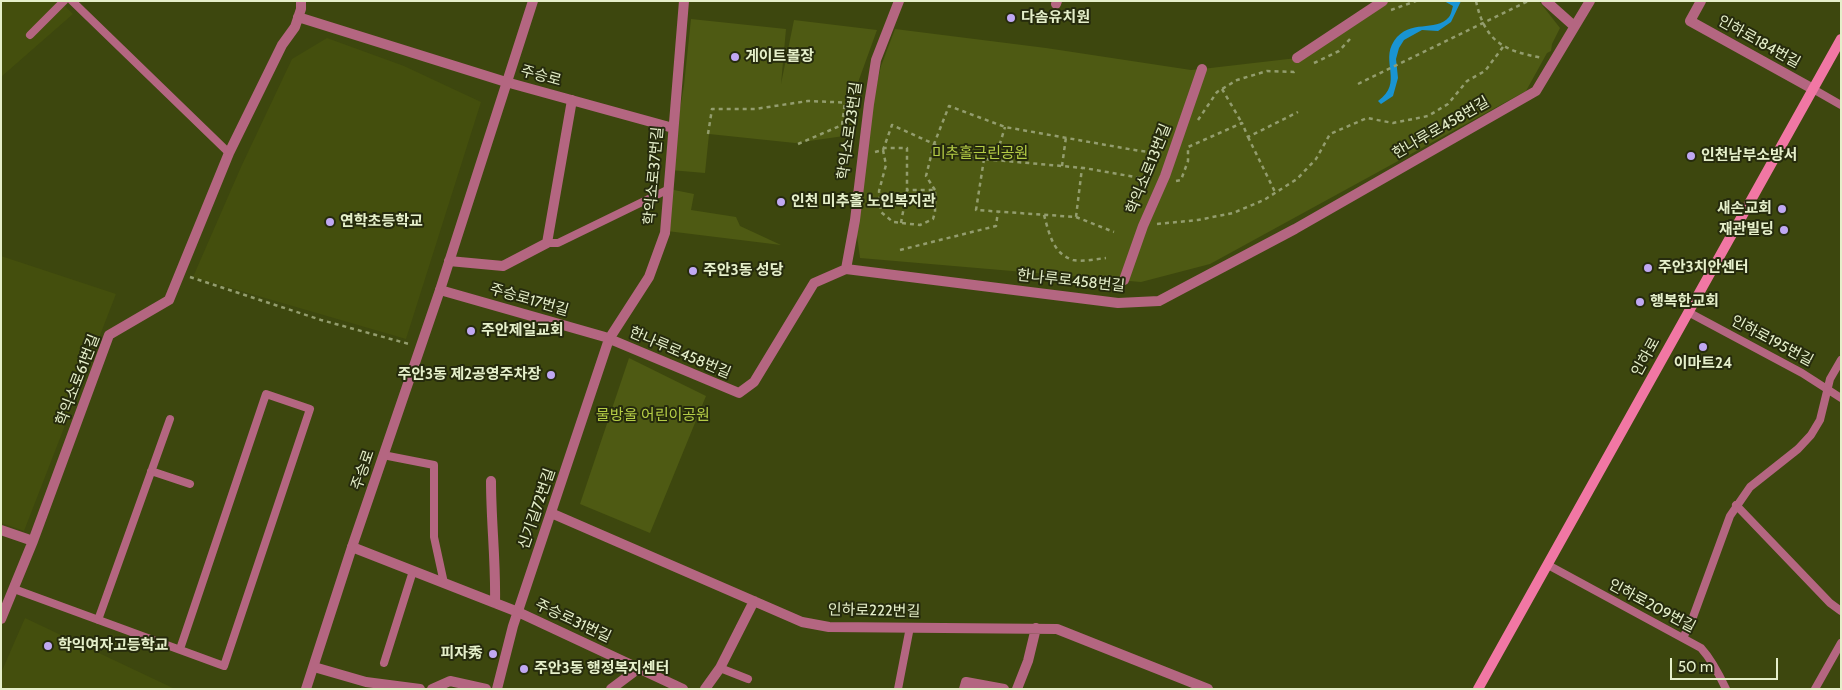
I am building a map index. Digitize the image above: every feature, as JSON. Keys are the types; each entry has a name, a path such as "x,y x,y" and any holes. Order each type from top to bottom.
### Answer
{"main road":[{"name":"인하로","path":"1478,689 1841,39"}],"street":[{"name":"학익소로61번길","path":"1,619 33,541 109,335 170,300 229,153 282,45 295,27 301,9 301,1"},
{"name":"주승로","path":"306,689 352,547 440,290 533,1"},
{"name":"학익소로37번길","path":"609,339 649,277 665,233 684,1"},
{"name":"학익소로23번길","path":"846,269 855,220 868,104 876,60 899,1"},
{"path":"1297,58 1383,1"},
{"path":"1546,1 1574,26"},
{"name":"한나루로458번길","path":"609,339 739,393 754,382 814,283 846,269 1118,303 1158,301 1295,229 1536,91 1590,1"},
{"name":"인하로184번길","path":"1701,1 1690,20 1813,89"},
{"path":"298,17 506,82"},
{"name":"학익소로13번길","path":"1124,280 1143,226 1163,182 1202,69"},
{"name":"주승로","path":"506,82 572,100 547,243"},
{"path":"572,100 673,128"},
{"path":"449,261 503,266 547,243"},
{"name":"주승로17번길","path":"440,290 609,339"},
{"name":"신기길72번길","path":"497,689 512,626 609,339"},
{"path":"491,481 491,519 496,568 495,603"},
{"name":"인하로222번길","path":"551,513 802,622 829,627 1058,629 1207,688"},
{"path":"1,530 33,541"},
{"name":"주승로31번길","path":"352,547 518,612 684,689"},
{"path":"705,689 720,668 754,601"},
{"path":"1017,689 1028,662 1036,628"},
{"path":"314,667 366,685 420,689"},
{"path":"611,689 639,668"},
{"path":"432,689 450,681 486,689"},
{"path":"965,685 1004,689"}],"lane":[{"path":"30,35 64,1"},
{"path":"72,1 229,153"},
{"path":"1813,89 1841,105"},
{"path":"547,243 558,243 669,189"},
{"name":"인하로195번길","path":"1688,312 1802,373 1841,398"},
{"path":"1683,638 1693,618 1726,523 1736,505 1750,488 1798,449 1811,435 1820,420 1830,379 1841,360"},
{"path":"14,589 224,666 310,409 266,394 180,649"},
{"path":"98,620 170,419"},
{"path":"383,455 434,465 434,537 444,583"},
{"path":"151,471 190,484"},
{"path":"1736,505 1830,603 1841,610"},
{"name":"인하로209번길","path":"1548,565 1700,648 1708,655 1726,689"},
{"path":"384,663 413,571"},
{"path":"898,689 910,627"},
{"path":"1815,689 1841,643"},
{"path":"720,668 748,679"}],"path":[{"path":"1476,1 1486,30 1502,47 1521,54 1547,59"},
{"path":"1358,84 1528,1"},
{"path":"1143,226 1198,220 1233,213 1276,194 1297,179 1316,159 1330,134 1367,118 1392,123 1428,116 1448,104 1467,81 1485,71 1502,47"},
{"path":"1222,89 1242,123 1276,194"},
{"path":"708,134 712,109 755,110 808,100 868,104"},
{"path":"798,144 842,125 845,101"},
{"path":"1173,154 1140,151 1005,127 949,106 934,144 926,176 936,190 933,219 920,225 893,222 881,212 879,192 886,165 883,149 892,125 934,144 956,155 1082,168 1166,184 1181,180 1188,161 1188,147 1242,123"},
{"path":"1248,137 1298,112"},
{"path":"996,160 1005,127"},
{"path":"1062,166 1066,137"},
{"path":"862,156 883,149 907,148 907,190 901,223"},
{"path":"984,159 976,210 1076,217 1114,232"},
{"path":"1076,217 1082,168"},
{"path":"907,190 936,190"},
{"path":"900,250 996,226 998,212"},
{"path":"1044,215 1057,251 1074,260 1106,258"},
{"path":"180,274 320,320 420,348"}],"shaded area":[{"path":"1,1 60,1 73,14 1,77"},
{"name":"연학초등학교","path":"327,38 404,66 481,102 406,339 193,277 241,167 292,59"},
{"path":"1,256 116,294 24,531 1,523"},
{"name":"학익여자고등학교","path":"25,618 175,689 1,689 1,673"}],"green space":[{"name":"미추홀근린공원","path":"1383,1 1539,1 1560,28 1552,44 1551,51 1547,53 1526,91 1210,264 1141,282 860,258 855,220 866,129 881,66 895,29 1046,48 1191,70 1297,58"},
{"path":"691,19 786,29 781,84 794,20 877,30 856,88 851,135 795,143 709,134 705,173 670,170 684,85"},
{"path":"669,189 694,194 691,210 736,217 740,226 781,245 667,231"},
{"name":"물방울 어린이공원","path":"629,358 706,396 650,533 580,504"}],"water":[{"path":"1444,1 1461,1 1451,22 1438,31 1422,30 1404,40 1399,48 1396,59 1398,78 1393,96 1381,104 1378,101 1386,94 1390,87 1389,57 1394,41 1407,30 1443,22 1450,16 1453,6"}],"place":[{"name":"다솜유치원","path":"1011,18"},
{"name":"게이트볼장","path":"735,57"},
{"name":"인천남부소방서","path":"1691,156"},
{"name":"인천 미추홀 노인복지관","path":"781,202"},
{"name":"새손교회","path":"1782,209"},
{"name":"연학초등학교","path":"330,222"},
{"name":"재관빌딩","path":"1784,230"},
{"name":"주안3치안센터","path":"1648,268"},
{"name":"주안3동 성당","path":"693,271"},
{"name":"행복한교회","path":"1640,302"},
{"name":"주안제일교회","path":"471,331"},
{"name":"이마트24","path":"1703,347"},
{"name":"주안3동 제2공영주차장","path":"551,375"},
{"name":"학익여자고등학교","path":"48,646"},
{"name":"피자秀","path":"493,654"},
{"name":"주안3동 행정복지센터","path":"524,669"}]}
